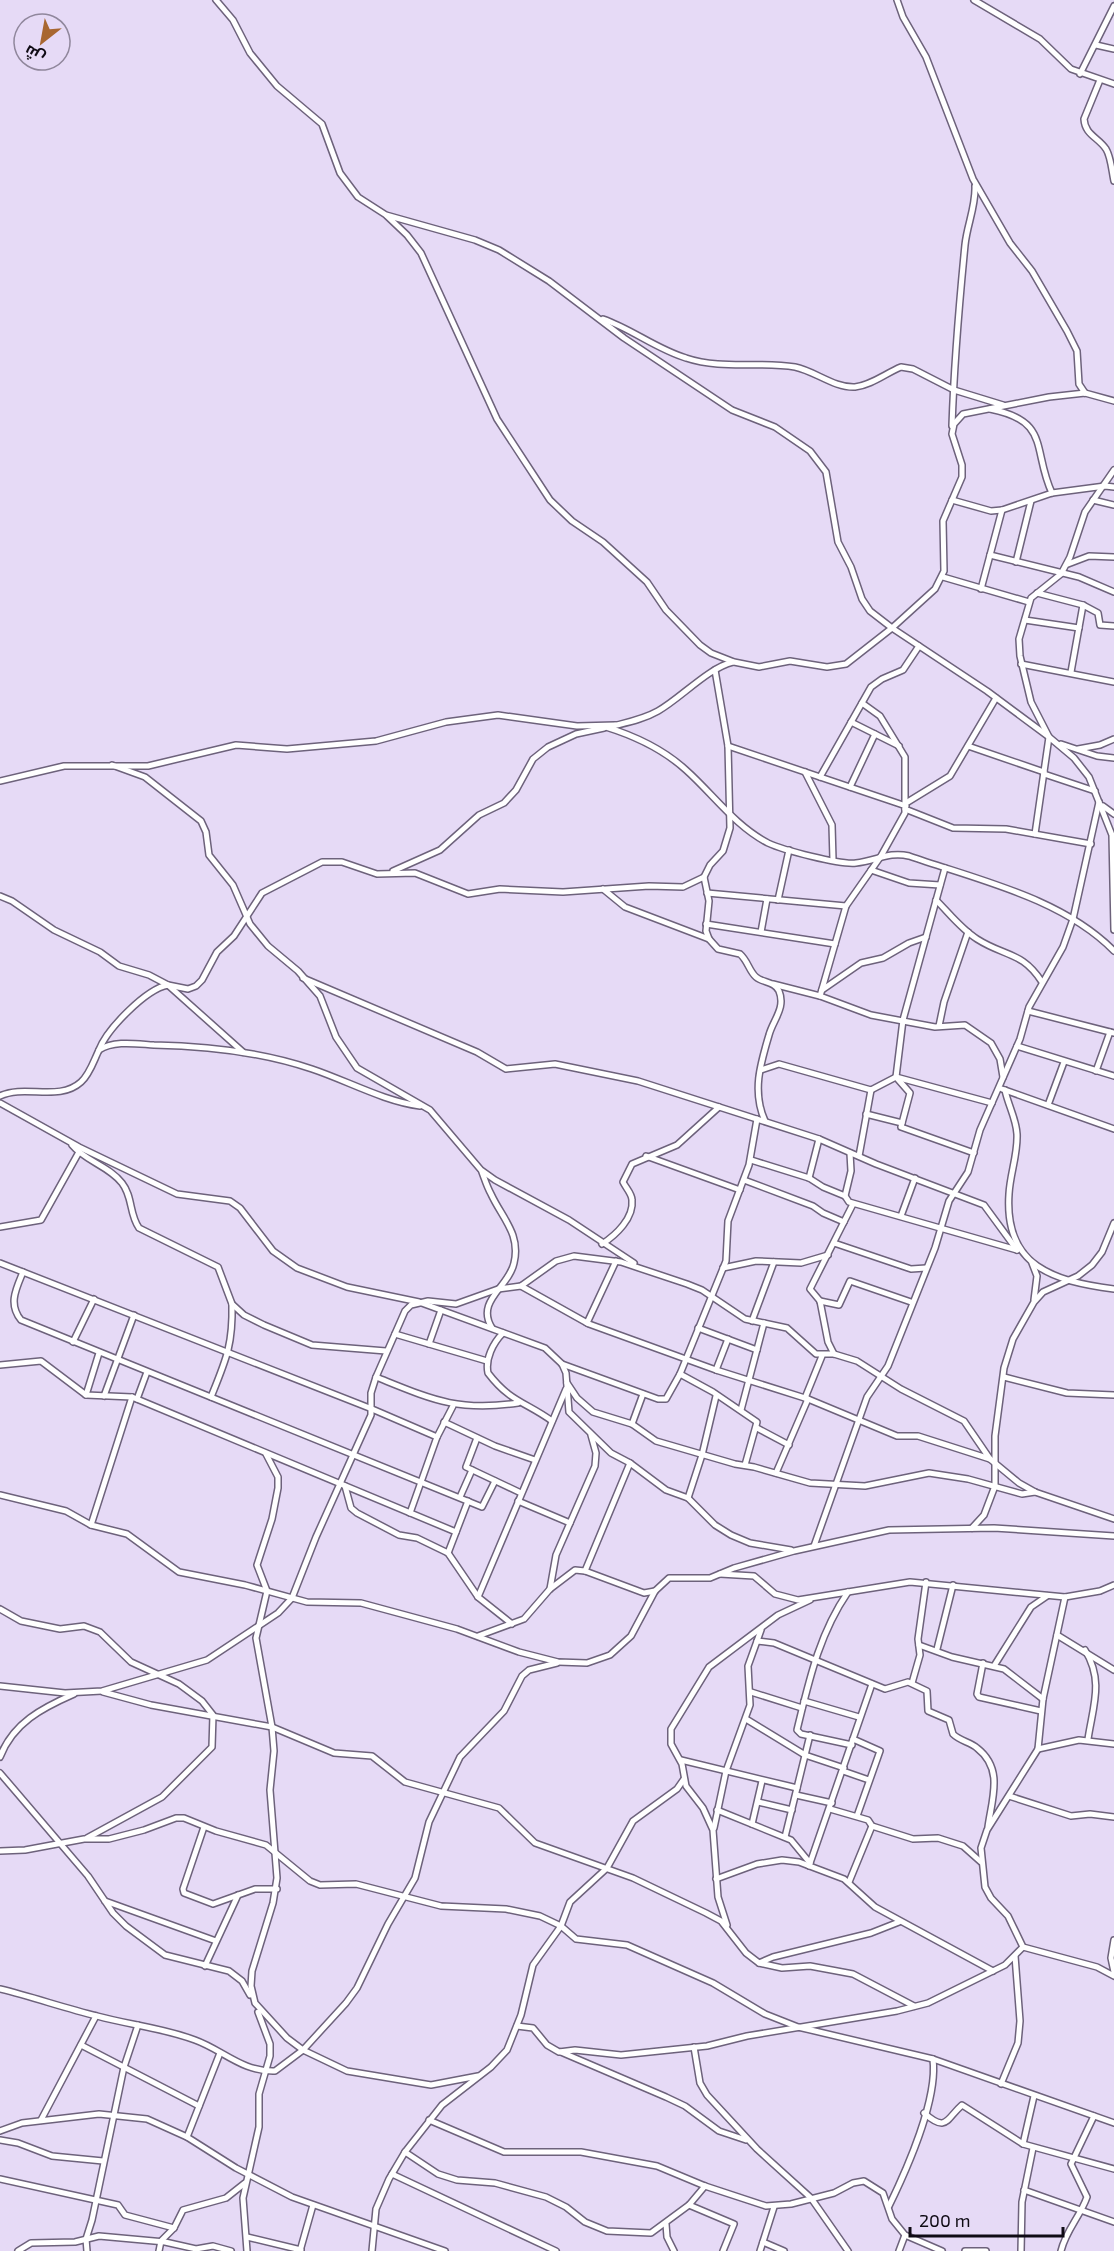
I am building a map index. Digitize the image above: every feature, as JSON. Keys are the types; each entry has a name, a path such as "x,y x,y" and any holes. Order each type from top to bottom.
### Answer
{"street":[{"path":"216,0 233,20 250,53 277,86 322,124 336,164 350,189 386,215 407,235 421,253 497,419 550,500 572,521 603,542 647,582 666,610 700,645 711,653 734,662 759,667 790,661 841,666 851,662 935,589 943,577 942,529 962,477 962,465 952,434 957,322 967,226 974,206 975,182"},
{"path":"897,0 903,17 926,57 975,182 1010,243 1032,271 1077,351 1079,384 1085,393"},
{"path":"974,0 1040,39 1080,74 1114,84"},
{"path":"1080,74 1114,6"},
{"path":"1096,45 1114,49"},
{"path":"1100,80 1084,119 1084,126 1107,151 1114,181"},
{"path":"386,215 487,244 540,276 597,318 732,410 775,427 810,451 825,472 838,542 851,567 862,599 870,611 996,698 1051,739 1083,768 1095,791 1112,835 1114,930"},
{"path":"597,318 636,332 684,358 700,362 740,366 795,367 818,373 844,386 856,387 873,382 901,367 913,369 954,390 1004,405"},
{"path":"952,434 954,423 963,414 987,408 1049,396 1085,393 1114,401"},
{"path":"987,408 1015,417 1035,432 1040,442 1043,471 1052,493"},
{"path":"1114,470 1085,512 1061,574 1029,602 1019,639 1021,664 1031,702 1051,739 1076,749 1114,758"},
{"path":"952,500 991,511 1002,510 1052,493 1105,486 1114,487"},
{"path":"1093,500 1114,505"},
{"path":"1016,562 1031,501"},
{"path":"981,589 1002,510"},
{"path":"990,555 1079,577 1114,592"},
{"path":"1066,565 1089,556 1114,557"},
{"path":"943,577 1029,602"},
{"path":"1037,593 1083,605 1098,613 1100,625 1114,626"},
{"path":"1071,672 1083,605"},
{"path":"1024,620 1079,628"},
{"path":"820,777 861,703 875,683 903,670 919,646"},
{"path":"386,873 440,850 479,815 504,803 516,790 533,759 548,747 576,734 615,725 658,711 715,670 734,662"},
{"path":"1021,664 1114,682"},
{"path":"0,1096 19,1091 57,1092 70,1089 87,1075 99,1050 119,1022 140,1001 159,987 188,989 196,986 202,980 217,952 247,917 262,893 322,862 342,862 364,871 415,873 468,894 500,889 564,892 649,886 683,887 704,877 726,844 730,813 728,746 715,670"},
{"path":"906,806 950,776 996,698"},
{"path":"821,993 846,906 902,821 906,806 906,763 900,747 880,716 861,703"},
{"path":"0,781 64,766 148,766 236,745 287,749 376,741 446,722 498,715 577,726 615,725"},
{"path":"851,722 900,747"},
{"path":"606,727 630,735 673,759 756,836 789,850 833,860 857,864 898,853 945,868 1024,897 1073,919 1092,930 1114,951"},
{"path":"850,787 875,734"},
{"path":"1035,834 1051,739"},
{"path":"1076,749 1100,745 1114,739"},
{"path":"728,746 906,806 953,828 989,827 1091,844"},
{"path":"968,746 1095,791"},
{"path":"112,765 145,777 201,821 206,832 209,855 233,885 259,937 320,996 336,1037 350,1060 375,1079 422,1107"},
{"path":"805,772 832,825 833,860"},
{"path":"1100,803 1114,814"},
{"path":"1003,1078 1017,1046 1028,1011 1063,946 1073,919 1100,803"},
{"path":"777,900 789,850"},
{"path":"945,868 903,1020 896,1077 910,1093 902,1123 903,1129 974,1153"},
{"path":"871,870 909,883 940,885"},
{"path":"704,877 709,939"},
{"path":"603,889 625,907 709,939 718,949 740,954 756,977 771,983 821,993 864,1014 939,1026 960,1024 984,1036 997,1052 1003,1078 1002,1089 1016,1124 1018,1137 1011,1171 1009,1214 1023,1253"},
{"path":"707,893 846,906"},
{"path":"0,897 12,902 54,930 100,952 119,966 150,975 168,986 244,1053"},
{"path":"761,932 768,899"},
{"path":"936,900 968,932 995,950 1028,963 1042,982"},
{"path":"706,924 835,944"},
{"path":"939,1026 944,1002 968,932"},
{"path":"821,993 861,963 883,958 909,943 926,937"},
{"path":"303,978 477,1052 501,1067 512,1069 546,1064 568,1066 638,1081 819,1139 984,1205 1017,1250"},
{"path":"765,1121 757,1098 769,1036 781,1008 779,993 771,983"},
{"path":"1028,1011 1112,1033 1096,1071"},
{"path":"99,1050 112,1045 138,1044 244,1053 302,1065 397,1102 430,1110 454,1135 481,1170 490,1194 510,1224 515,1237 515,1262 508,1278 489,1302 487,1311 493,1330"},
{"path":"1017,1046 1114,1076"},
{"path":"1048,1105 1064,1062"},
{"path":"761,1070 779,1064 871,1090 896,1077 992,1103"},
{"path":"1002,1089 1114,1129"},
{"path":"814,1546 867,1397 883,1376 926,1268 949,1201 968,1172 980,1130 992,1103 1002,1089"},
{"path":"859,1156 871,1090"},
{"path":"0,1103 70,1142 177,1194 230,1201 240,1208 273,1251 297,1268 347,1287 419,1302 545,1348 562,1364 658,1400 666,1399 680,1374 723,1268 728,1221 751,1160 757,1119"},
{"path":"602,1244 619,1232 632,1204 632,1197 623,1182 632,1164 646,1156 677,1145 719,1107"},
{"path":"866,1114 902,1123"},
{"path":"810,1178 819,1139"},
{"path":"70,1142 79,1152 121,1181 130,1198 133,1217 139,1228 218,1267 232,1304 233,1330 229,1354 211,1397"},
{"path":"0,1227 39,1222 79,1152"},
{"path":"845,1196 851,1171 850,1153"},
{"path":"646,1156 740,1190"},
{"path":"751,1160 810,1178 823,1187 845,1196 853,1204 1017,1250 1064,1281 1114,1289"},
{"path":"481,1170 522,1196 569,1220 602,1244 651,1272"},
{"path":"901,1216 915,1178"},
{"path":"744,1180 813,1206 844,1222"},
{"path":"834,1354 828,1342 820,1300 810,1289 853,1204"},
{"path":"972,1528 984,1515 995,1486 997,1465 994,1448 1009,1348 1034,1302 1043,1292 1078,1276 1092,1265 1102,1252 1114,1223"},
{"path":"834,1243 911,1269 926,1268"},
{"path":"723,1268 747,1262 801,1263 828,1255"},
{"path":"0,1686 27,1691 78,1693 102,1691 207,1660 278,1613 292,1598 372,1409 371,1393 376,1377 405,1311 419,1302 456,1304 498,1289 521,1286 564,1258 585,1257 616,1261 651,1272 711,1295 740,1316 752,1321 787,1328 811,1352 822,1356 834,1354 857,1361 964,1421 990,1459 1008,1476 1035,1492 1114,1519"},
{"path":"587,1323 616,1261"},
{"path":"1032,1261 1037,1276 1034,1302"},
{"path":"752,1321 774,1262"},
{"path":"0,1263 372,1409 437,1437"},
{"path":"23,1272 13,1301 21,1320 468,1501 484,1506 495,1481"},
{"path":"820,1300 839,1305 850,1281 911,1302"},
{"path":"521,1286 587,1323 716,1370 806,1399 897,1436 918,1436 990,1459"},
{"path":"73,1342 94,1299"},
{"path":"232,1304 254,1320 312,1345 387,1351"},
{"path":"429,1344 441,1310"},
{"path":"104,1396 134,1315"},
{"path":"741,1410 764,1323"},
{"path":"698,1328 757,1350"},
{"path":"503,1333 487,1361 488,1373 518,1403 540,1412 552,1421"},
{"path":"395,1334 487,1361"},
{"path":"716,1370 728,1339"},
{"path":"86,1395 99,1353"},
{"path":"776,1473 789,1445 822,1356"},
{"path":"0,1365 41,1361 86,1395 134,1398 456,1532"},
{"path":"562,1364 567,1384 569,1412 610,1453 630,1463 666,1490 688,1498 715,1525 731,1535 750,1543 794,1551"},
{"path":"91,1525 134,1398 147,1372"},
{"path":"680,1374 757,1422 745,1465"},
{"path":"376,1377 453,1406 489,1407 518,1403"},
{"path":"1004,1377 1067,1393 1114,1395"},
{"path":"478,1598 567,1384"},
{"path":"567,1384 577,1398 593,1412 632,1424 656,1441 810,1483 865,1486 929,1473 1023,1494 1035,1492"},
{"path":"632,1424 642,1394"},
{"path":"688,1498 702,1455 716,1396"},
{"path":"410,1513 437,1437 453,1406"},
{"path":"444,1422 477,1438 535,1460"},
{"path":"757,1428 789,1445"},
{"path":"550,1589 553,1564 595,1466 596,1453 591,1435"},
{"path":"477,1438 466,1465 521,1493"},
{"path":"247,2251 243,2203 245,2183 259,2127 259,2094 267,2071 270,2044 255,2003 251,1986 252,1971 276,1889 270,1790 274,1752 272,1727 256,1650 267,1591 257,1565 272,1519 278,1488 278,1477 266,1454"},
{"path":"585,1571 630,1463"},
{"path":"460,1497 472,1470"},
{"path":"345,1486 351,1508 357,1513 399,1535 417,1538 448,1553 478,1598 512,1624"},
{"path":"0,1495 66,1511 91,1525 126,1534 179,1572 318,1604 361,1603 478,1636 558,1662 587,1663 610,1655 636,1629 656,1591 669,1578 710,1578 734,1568 794,1551 889,1530 972,1528 1063,1530 1114,1536"},
{"path":"518,1500 570,1523"},
{"path":"448,1553 468,1501"},
{"path":"1104,1515 1114,1514"},
{"path":"478,1636 528,1616 550,1589 578,1569 644,1593 656,1591"},
{"path":"720,1574 754,1576 775,1594 798,1600 892,1584 926,1582 1065,1597 1101,1591 1114,1585"},
{"path":"912,1683 919,1660 926,1582"},
{"path":"937,1649 953,1585"},
{"path":"848,1592 826,1629 797,1730 810,1736 853,1742 880,1751 856,1816"},
{"path":"994,1665 1031,1607 1048,1596"},
{"path":"987,1830 1038,1749 1043,1699 1065,1597"},
{"path":"713,1830 708,1816 691,1795 684,1779 681,1760 670,1736 698,1681 709,1666 762,1629 783,1611 810,1599"},
{"path":"0,1609 21,1621 60,1629 92,1627 108,1638 131,1662 190,1691 213,1715 212,1747 167,1793 84,1839"},
{"path":"731,1932 718,1898 713,1830 726,1771 734,1745 746,1719 751,1692 748,1666 762,1629"},
{"path":"1057,1635 1085,1650 1114,1670"},
{"path":"757,1641 774,1643 885,1689 912,1683 927,1691 928,1711 949,1720 952,1734 977,1748 992,1765 994,1792 981,1848 985,1887 1008,1916 1023,1947 1097,1967 1114,1974"},
{"path":"919,1645 937,1649 952,1657 994,1665 1016,1677 1043,1699"},
{"path":"1085,1650 1095,1672 1096,1686 1088,1740"},
{"path":"0,1989 96,2016 195,2040 242,2065 267,2071 280,2068 303,2050 357,1988 388,1924 405,1897 420,1862 429,1822 445,1793 460,1757 504,1711 522,1676 529,1670 558,1662"},
{"path":"983,1663 977,1694 979,1697 1041,1711"},
{"path":"810,1865 872,1684"},
{"path":"102,1691 151,1705 272,1727 334,1754 372,1756 405,1782 499,1808 536,1843 668,1893 721,1921 747,1953 759,1963 782,1968 810,1965 853,1974 914,2007"},
{"path":"751,1692 802,1708"},
{"path":"0,1757 8,1741 26,1720 78,1693"},
{"path":"804,1701 859,1717"},
{"path":"746,1719 805,1755 869,1780"},
{"path":"785,1837 810,1736"},
{"path":"1038,1749 1088,1740 1114,1744"},
{"path":"681,1760 798,1788"},
{"path":"0,1773 88,1876 104,1901 126,1926 165,1955 222,1969 235,1975 242,1981 255,2003 275,2028 303,2050 346,2071 424,2084 451,2082 478,2076"},
{"path":"372,2251 376,2209 405,2152 442,2105 500,2059 517,2026 533,1965 561,1926 574,1897 607,1868 633,1821 677,1789 684,1779"},
{"path":"752,1824 762,1781"},
{"path":"796,1795 871,1821 872,1827 849,1882"},
{"path":"1009,1796 1071,1816 1090,1814 1114,1817"},
{"path":"758,1802 792,1810"},
{"path":"717,1810 794,1842 810,1865"},
{"path":"0,1851 84,1839 128,1836 176,1818 191,1819 204,1827 244,1837 275,1850 310,1881 320,1886 356,1884 441,1906 506,1909 540,1916 561,1926 576,1939 627,1945 713,1983 765,2014 798,2028 933,2059 1001,2085 1114,2123"},
{"path":"204,1827 183,1891 213,1904 255,1889 276,1889"},
{"path":"872,1827 913,1839 938,1838 951,1842 963,1846 981,1862"},
{"path":"716,1879 738,1869 782,1860 810,1865 849,1882 875,1907 898,1922 993,1971"},
{"path":"206,1965 238,1894"},
{"path":"104,1901 216,1941"},
{"path":"759,1963 773,1957 872,1933 898,1922"},
{"path":"1114,1940 1111,1958 1114,1974"},
{"path":"559,2052 576,2050 621,2055 694,2047 914,2007 928,2003 993,1971 1015,1956 1023,1947"},
{"path":"1001,2085 1018,2043 1020,2021 1015,1956"},
{"path":"41,2120 96,2016"},
{"path":"87,2251 86,2239 124,2067 138,2025"},
{"path":"517,2026 533,2028 547,2045 559,2052 675,2101 719,2131 753,2144"},
{"path":"81,2045 199,2106"},
{"path":"694,2047 700,2083 707,2095 753,2144 811,2198 848,2251"},
{"path":"187,2138 220,2053"},
{"path":"888,2207 909,2163 933,2082 933,2059"},
{"path":"1023,2144 1034,2096"},
{"path":"924,2113 935,2122 944,2123 952,2119 962,2105 1023,2144 1114,2169"},
{"path":"0,2131 22,2123 99,2114 147,2119 187,2138 248,2174 313,2205 445,2251"},
{"path":"1061,2251 1067,2230 1082,2210 1088,2193 1073,2172 1073,2156 1094,2116"},
{"path":"429,2120 504,2151 580,2152 641,2162 705,2186 774,2207 834,2193 853,2182 864,2181 884,2193 895,2224 905,2235 938,2250"},
{"path":"0,2140 24,2145 52,2156 104,2161"},
{"path":"1021,2251 1024,2190 1033,2148"},
{"path":"405,2152 438,2174 458,2180 495,2183 546,2197 566,2207 585,2222 607,2231 648,2235 689,2205 705,2186"},
{"path":"392,2174 556,2251"},
{"path":"0,2179 118,2205 125,2215 174,2228"},
{"path":"159,2251 161,2241 174,2228 183,2210 226,2198 245,2183"},
{"path":"1024,2190 1114,2222"},
{"path":"247,2237 301,2251 313,2205"},
{"path":"689,2205 734,2224 723,2251"},
{"path":"760,2251 774,2207"},
{"path":"666,2224 667,2237 674,2251"},
{"path":"900,2251 905,2235"},
{"path":"18,2251 31,2243 75,2242 99,2236 161,2241 196,2249 212,2248 231,2251"},
{"path":"763,2242 784,2251"},
{"path":"964,2251 986,2251"}]}
